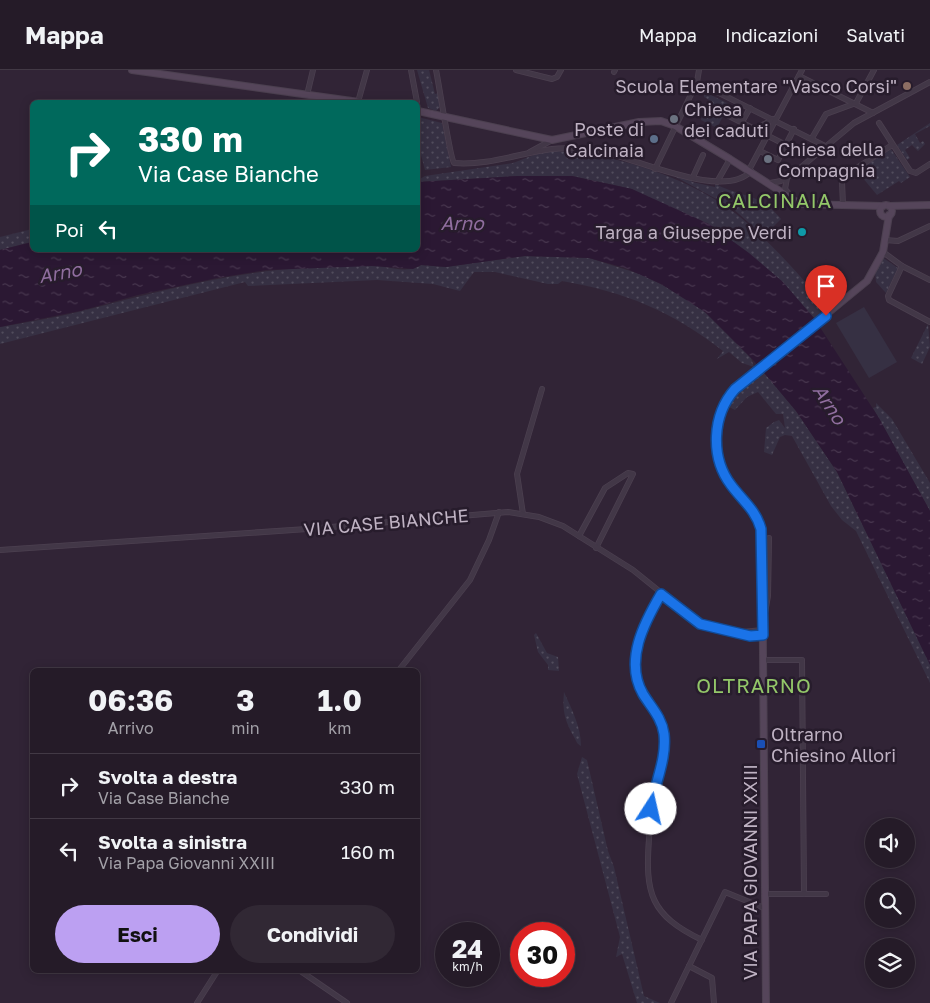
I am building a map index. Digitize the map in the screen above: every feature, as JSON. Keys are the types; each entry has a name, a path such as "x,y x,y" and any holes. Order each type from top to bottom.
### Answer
{"main road":[{"path":"132,70 343,100"},
{"path":"420,111 552,140 658,120 675,126 707,148 770,182 802,204 866,205 886,211 908,205 930,205"},
{"name":"VIA PAPA GIOVANNI XXIII","path":"766,1003 764,660 761,529 755,513 724,475 716,440 718,422 725,404 735,389 866,281 883,252 886,232 886,211"}],"street":[{"path":"307,95 314,70"},
{"path":"359,100 367,70"},
{"path":"411,70 416,100"},
{"path":"436,70 451,158 454,163 554,149 590,151 602,152 655,169 717,182 734,182 750,171 802,70"},
{"path":"516,70 552,79 557,77 560,70"},
{"path":"655,169 697,82 699,70"},
{"path":"812,138 826,114 856,103 874,70"},
{"path":"799,76 873,113"},
{"path":"697,82 827,147"},
{"path":"770,182 778,182 788,177 854,123 930,82"},
{"path":"742,122 750,108"},
{"path":"725,114 786,145"},
{"path":"755,130 775,120"},
{"path":"879,123 892,145 913,173 930,164"},
{"path":"760,151 778,160 794,129"},
{"path":"527,154 552,140"},
{"path":"843,205 842,182 846,175 892,145"},
{"path":"693,177 703,155"},
{"path":"717,182 730,159"},
{"path":"788,177 785,189 795,200"},
{"path":"885,240 898,241 930,226"},
{"path":"883,252 902,266 930,280"},
{"path":"902,266 888,296 889,300 930,322"},
{"path":"523,514 517,474 542,389"},
{"path":"579,536 605,488 628,473 633,474 596,548"},
{"path":"401,668 470,580 489,540 499,512"},
{"name":"VIA CASE BIANCHE","path":"0,550 307,529 499,512 523,514 556,523 579,536 633,570 700,624 750,636 763,647"},
{"name":"VIA PAPA GIOVANNI XXIII","path":"763,620 767,608 770,538"},
{"path":"661,594 637,646 634,661 638,680 656,710 664,738 663,758 652,804 648,858 649,883 654,901 665,916 676,927 702,940"},
{"name":"VIA CASE BIANCHE","path":"738,633 763,633"},
{"name":"VIA CASE BIANCHE","path":"750,636 763,633"},
{"path":"764,660 802,660 804,894"},
{"path":"671,1003 726,891 764,908"},
{"path":"764,894 826,894"},
{"path":"689,966 712,978 714,1003"},
{"path":"196,1003 216,973"},
{"path":"303,973 347,1003"}],"shaded area":[{"path":"417,70 429,70 435,94 438,93 440,107 436,111 428,108"},
{"path":"704,95 711,95 729,104 717,128 701,120 703,110 708,107 706,104 709,100"},
{"path":"420,118 442,123 451,167 425,170 420,151"},
{"path":"930,123 930,126 915,134 920,143 923,141 925,144 918,151 912,145 905,150 910,158 907,160 897,145"},
{"path":"891,149 910,177 901,183 899,181 877,195 857,171"},
{"path":"556,151 603,157 653,170 700,191 721,203 752,227 786,260 827,307 814,318 632,189 572,176 518,176 420,182 420,179 425,176 513,163 539,153"},
{"path":"674,176 691,179 692,182 715,187 715,184 758,200 773,210 781,219 764,236 731,207"},
{"path":"30,230 30,242 0,250 0,237"},
{"path":"525,256 589,258 643,275 678,293 705,312 751,358 754,367 742,363 729,352 717,359 723,351 704,337 666,314 627,297 562,281 558,284 548,284 495,272 474,272 460,291 433,284 377,280 248,286 245,282 0,344 0,327 62,316 164,290 245,274 343,265 366,265 394,269 413,269 421,265 446,267"},
{"path":"882,257 898,268 886,293 876,282 875,271"},
{"path":"864,307 897,362 869,378 836,323"},
{"path":"928,324 930,347 922,364 911,358"},
{"path":"763,371 796,411 837,472 930,664 930,683 856,531 842,520 831,506 792,436 785,435 780,437 772,455 764,452 766,428 779,420 785,428 783,414 776,414 758,392 747,397 735,410 729,407 744,386"},
{"path":"876,403 892,419 930,483 930,511 873,408 876,407"},
{"path":"536,633 547,653 558,657 559,671 548,670 548,665 538,652 534,635"},
{"path":"564,692 578,725 581,746 566,721 563,705"},
{"path":"582,757 587,760 644,996 660,1003 637,1003 622,954 616,957 620,937 577,774"}],"water":[{"name":"Arno","path":"518,176 572,176 632,189 709,224 749,253 783,282 814,318 879,418 930,511 930,665 837,472 796,411 754,361 705,312 661,284 625,268 589,258 525,256 446,267 421,265 413,269 372,266 266,270 217,278 138,295 80,311 0,327 0,250 30,242 30,252 420,252 420,182"}],"place":[{"name":"Scuola Elementare \"Vasco Corsi\"","path":"907,86"},
{"name":"Chiesa dei caduti","path":"674,119"},
{"name":"Poste di Calcinaia","path":"654,139"},
{"name":"Chiesa della Compagnia","path":"768,159"},
{"name":"Targa a Giuseppe Verdi","path":"802,232"},
{"name":"Oltrarno Chiesino Allori","path":"761,744"}],"district":[{"name":"CALCINAIA","path":"775,200"},
{"name":"OLTRARNO","path":"754,685"}],"route":[{"path":"651,809 663,758 664,733 656,710 642,692 635,671 634,664 637,646 661,594 700,624 714,629 750,636 759,637 763,635 763,550 760,523 755,513 726,479 722,470 717,446 718,422 729,397 740,384 826,316"}]}
